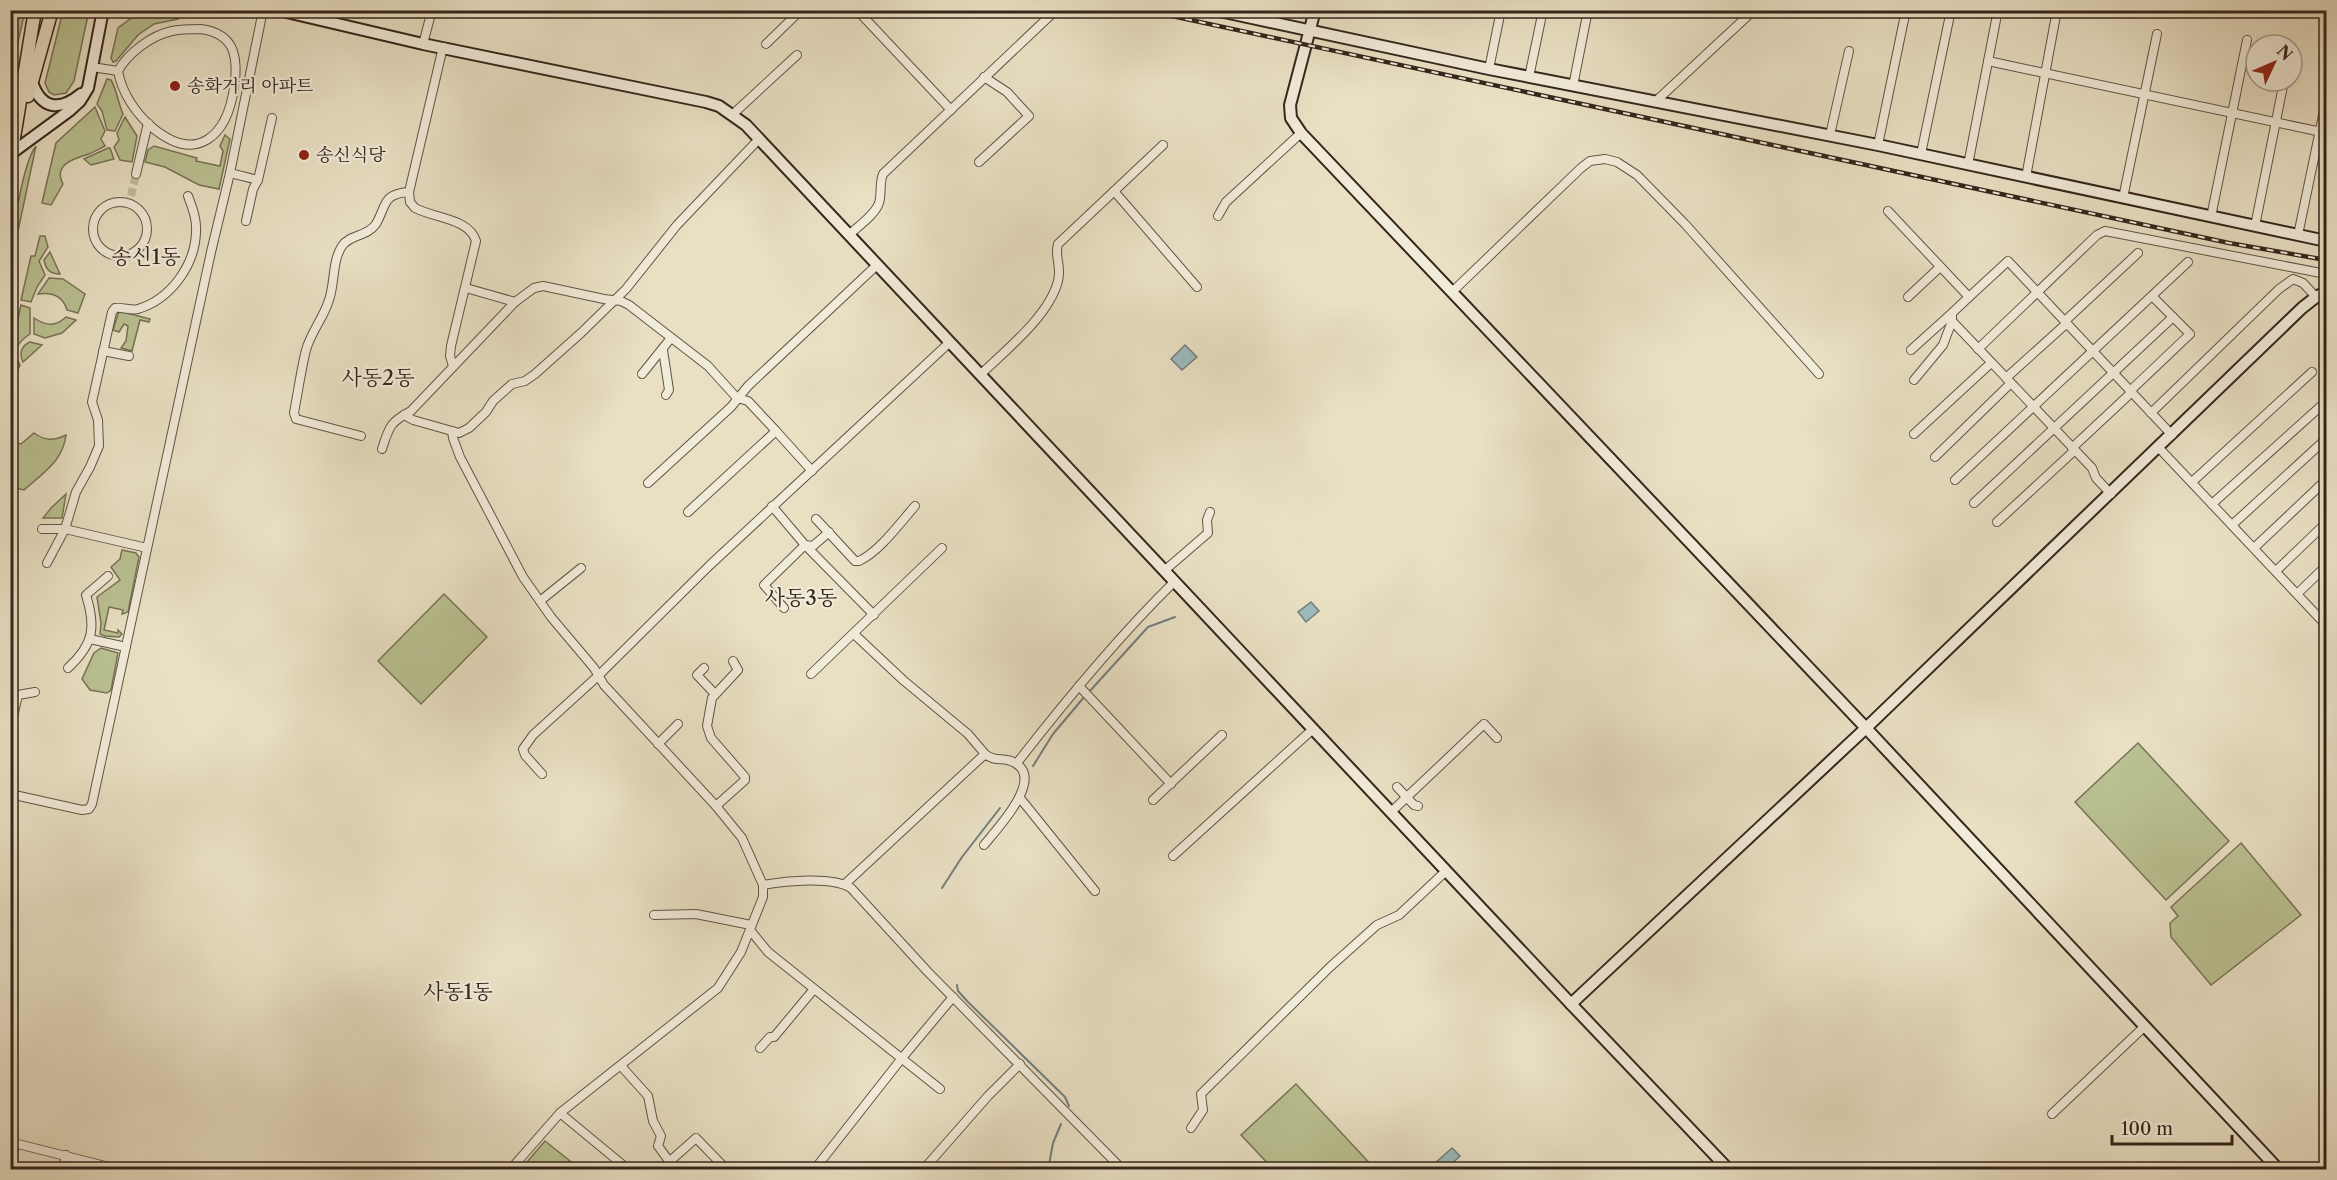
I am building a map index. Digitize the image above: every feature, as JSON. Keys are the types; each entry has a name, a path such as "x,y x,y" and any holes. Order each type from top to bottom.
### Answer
{"main road":[{"path":"28,82 34,10"},
{"path":"11,154 28,82 52,11"}],"street":[{"path":"11,154 80,101 87,88 103,10"},
{"path":"10,794 82,810 89,809 92,804 211,252 231,173 263,10"},
{"path":"278,10 423,44 706,102 719,106 746,125 1728,1170"},
{"path":"423,44 432,10"},
{"path":"766,44 801,10"},
{"path":"857,10 951,110"},
{"path":"849,235 875,210 879,202 883,174 1056,10"},
{"path":"1315,10 1290,105 1291,118 1301,133 1866,728 2279,1170"},
{"path":"1489,69 1501,10"},
{"path":"1529,77 1543,10"},
{"path":"1573,86 1588,10"},
{"path":"1655,102 1754,10"},
{"path":"1842,10 1860,10"},
{"path":"1878,145 1906,10"},
{"path":"1921,154 1951,10"},
{"path":"2025,177 2057,10"},
{"path":"1217,11 1263,16 1310,30 1489,69 1830,135 2326,241"},
{"path":"1968,165 1996,20"},
{"path":"211,30 221,34 233,50 236,77 233,96 222,127 204,143 180,144 165,138 130,102 120,83 118,71 138,49 152,39 170,31 211,30"},
{"path":"2123,198 2157,34"},
{"path":"443,47 409,192 410,202 415,208 465,226 474,234 476,241 451,346 450,356 453,366"},
{"path":"1830,135 1849,51"},
{"path":"732,115 797,55"},
{"path":"2211,217 2244,55"},
{"path":"1988,61 2323,132"},
{"path":"92,67 118,71"},
{"path":"979,162 1029,116 1007,92 984,77"},
{"path":"10,93 28,82 36,95 47,105 56,106 77,97 87,88"},
{"path":"2255,226 2282,93"},
{"path":"233,96 246,101"},
{"path":"2298,235 2323,132 2326,101"},
{"path":"246,221 272,118"},
{"path":"136,174 148,123"},
{"path":"1218,216 1226,202 1301,133"},
{"path":"404,415 412,420 459,433 469,428 512,384 525,381 551,362 644,268 677,225 759,139"},
{"path":"980,375 1016,340 1054,293 1061,265 1057,256 1058,244 1163,145"},
{"path":"1452,292 1581,168 1590,161 1605,159 1617,162 1637,175 1685,224 1819,374"},
{"path":"231,173 258,180"},
{"path":"1114,191 1197,287"},
{"path":"361,436 298,421 294,413 306,349 329,301 338,254 343,244 369,231 388,198 395,193 409,192"},
{"path":"47,563 65,529 76,492 99,446 98,420 92,402 112,312 115,308 136,310 156,301 171,290 182,276 195,248 196,230 188,196"},
{"path":"130,200 145,219 147,230 145,241 138,250 128,255 111,255 101,249 95,240 93,229 95,218 102,209 112,203 130,200"},
{"path":"1888,211 1969,297"},
{"path":"1978,349 2097,235 2105,231 2326,274"},
{"path":"195,248 211,252"},
{"path":"1935,457 2066,322 2138,253"},
{"path":"1911,350 1952,317 1969,297 2008,261 2172,435"},
{"path":"1955,480 2188,262"},
{"path":"648,483 731,407 737,398 877,265"},
{"path":"1908,297 1940,267"},
{"path":"1570,1004 1866,728 2321,294 2293,279 2279,289 2151,413"},
{"path":"382,449 390,425 424,399 515,302 534,288 543,286 629,305 708,366 737,398 748,401 812,471"},
{"path":"466,288 515,302"},
{"path":"1997,522 2190,334 2152,296"},
{"path":"1952,317 1978,349 2092,468 2096,478 2111,494"},
{"path":"1914,380 1944,345 1951,329 1952,317"},
{"path":"1974,503 2173,317"},
{"path":"642,374 672,338"},
{"path":"542,774 525,755 523,749 525,744 772,506 950,342"},
{"path":"663,350 669,390 666,395"},
{"path":"103,351 129,356"},
{"path":"1914,434 1991,363"},
{"path":"2192,482 2312,372"},
{"path":"2212,504 2321,406"},
{"path":"452,431 460,456 523,577 598,676 716,806 742,838 764,885 763,897 737,960 718,988 560,1113 510,1170"},
{"path":"688,512 776,431"},
{"path":"2232,525 2326,439"},
{"path":"2159,448 2326,624"},
{"path":"2254,548 2326,480"},
{"path":"772,506 805,545 874,615"},
{"path":"816,519 855,561 862,560 915,506"},
{"path":"1164,571 1208,533 1207,520 1210,512"},
{"path":"2276,571 2326,523"},
{"path":"42,529 65,529 147,548"},
{"path":"805,545 813,546 829,532"},
{"path":"784,608 764,585 805,545"},
{"path":"811,675 942,548"},
{"path":"2297,594 2326,566"},
{"path":"540,601 581,568"},
{"path":"68,669 86,649 93,627 86,595 108,576"},
{"path":"1017,764 1084,691 1174,582"},
{"path":"854,634 903,680 968,734 985,754 992,759 1008,760 1017,764 1023,773 1024,788 1020,798 984,845"},
{"path":"90,639 126,647"},
{"path":"716,806 746,777 711,738 707,726 715,694 738,670 733,661"},
{"path":"704,668 698,675 715,694"},
{"path":"1084,691 1171,784"},
{"path":"10,730 18,695 35,692"},
{"path":"1391,812 1485,723 1497,738"},
{"path":"658,744 678,724"},
{"path":"1173,856 1313,729"},
{"path":"1153,800 1222,735"},
{"path":"845,884 985,754"},
{"path":"1397,787 1418,806"},
{"path":"1020,798 1095,891"},
{"path":"1191,1128 1203,1110 1201,1094 1330,967 1377,925 1399,915 1446,871"},
{"path":"764,885 830,882 845,884 858,894 953,997 1123,1170"},
{"path":"654,915 696,914 751,927 768,952 940,1089"},
{"path":"760,1048 770,1036 774,1037 814,989"},
{"path":"814,1170 953,997"},
{"path":"2052,1113 2145,1026"},
{"path":"923,1170 1001,1082 1020,1064"},
{"path":"621,1066 648,1096 652,1121 661,1137 658,1146 669,1161"},
{"path":"560,1113 629,1170"},
{"path":"660,1170 696,1138 727,1170"},
{"path":"10,1167 13,1143 121,1170"},
{"path":"63,1170 66,1155"}],"green space":[{"path":"10,11 25,11 11,73"},
{"path":"63,11 88,15 74,81 66,93 54,95 49,92 45,83"},
{"path":"141,11 183,11 178,19 154,24 138,35 113,62 111,58 118,28"},
{"path":"107,79 113,84 123,114 115,131 107,130 102,111 97,104"},
{"path":"95,107 105,131 101,139 105,146 66,164 61,172 63,184 51,205 42,203 56,143"},
{"path":"125,117 137,136 132,162 120,160 114,147 119,140 117,133"},
{"path":"225,135 230,139 219,189 199,185 165,167 145,162 148,150 154,146 197,158 196,161 220,166 223,151 220,146"},
{"path":"36,146 11,264 18,202 26,168"},
{"path":"108,148 114,159 91,165 84,159"},
{"path":"40,236 45,236 48,247 39,261 45,275 31,302 21,300 31,256 35,256"},
{"path":"50,252 60,274 49,271 46,266 44,260"},
{"path":"49,278 63,279 85,294 78,313 67,310 63,301 56,296 38,294"},
{"path":"21,305 30,308 30,334 17,347 16,355 20,365 11,384 11,350"},
{"path":"119,311 150,319 149,322 140,320 132,351 121,348 126,341 128,326 124,324 119,332 113,330"},
{"path":"66,317 76,320 62,333 45,338 34,334 34,318 50,324"},
{"path":"30,342 42,345 23,362 22,350"},
{"path":"34,433 42,438 50,439 66,435 61,452 51,466 24,490 11,487 11,441 21,444"},
{"path":"66,494 62,518 43,518 52,507"},
{"path":"122,550 136,553 139,557 128,612 122,614 123,610 109,607 104,630 118,633 118,630 122,634 119,637 105,636 100,634 101,623 97,597 120,580 111,567 120,559"},
{"path":"444,594 487,637 421,704 378,661"},
{"path":"101,648 118,653 111,690 107,693 90,690 82,679 94,653"},
{"path":"2138,743 2229,841 2166,900 2075,802"},
{"path":"2241,843 2301,915 2211,985 2171,937 2170,923 2178,916 2171,907"},
{"path":"1296,1084 1375,1169 1273,1169 1241,1135"},
{"path":"545,1141 580,1169 521,1169"}],"water":[{"path":"1185,345 1197,357 1182,370 1171,359"},
{"path":"1311,602 1319,611 1306,622 1298,612"},
{"path":"1452,1148 1460,1156 1446,1169 1436,1169 1432,1166"}],"waterway":[{"path":"1089,692 1148,627 1175,617"},
{"path":"1033,766 1053,734 1085,696"},
{"path":"942,888 962,857 1000,808"},
{"path":"957,985 958,991 967,1001 1065,1097 1069,1106"},
{"path":"1048,1170 1053,1143 1061,1124"}],"tunnel":[{"path":"131,196 136,174"}],"railway":[{"path":"1144,10 2229,243 2326,260"}],"place":[{"name":"송화거리 아파트","path":"175,86"},
{"name":"송신식당","path":"304,155"}],"district":[{"name":"송신1동","path":"146,257"},
{"name":"사동2동","path":"378,378"},
{"name":"사동3동","path":"801,598"},
{"name":"사동1동","path":"458,992"}]}
